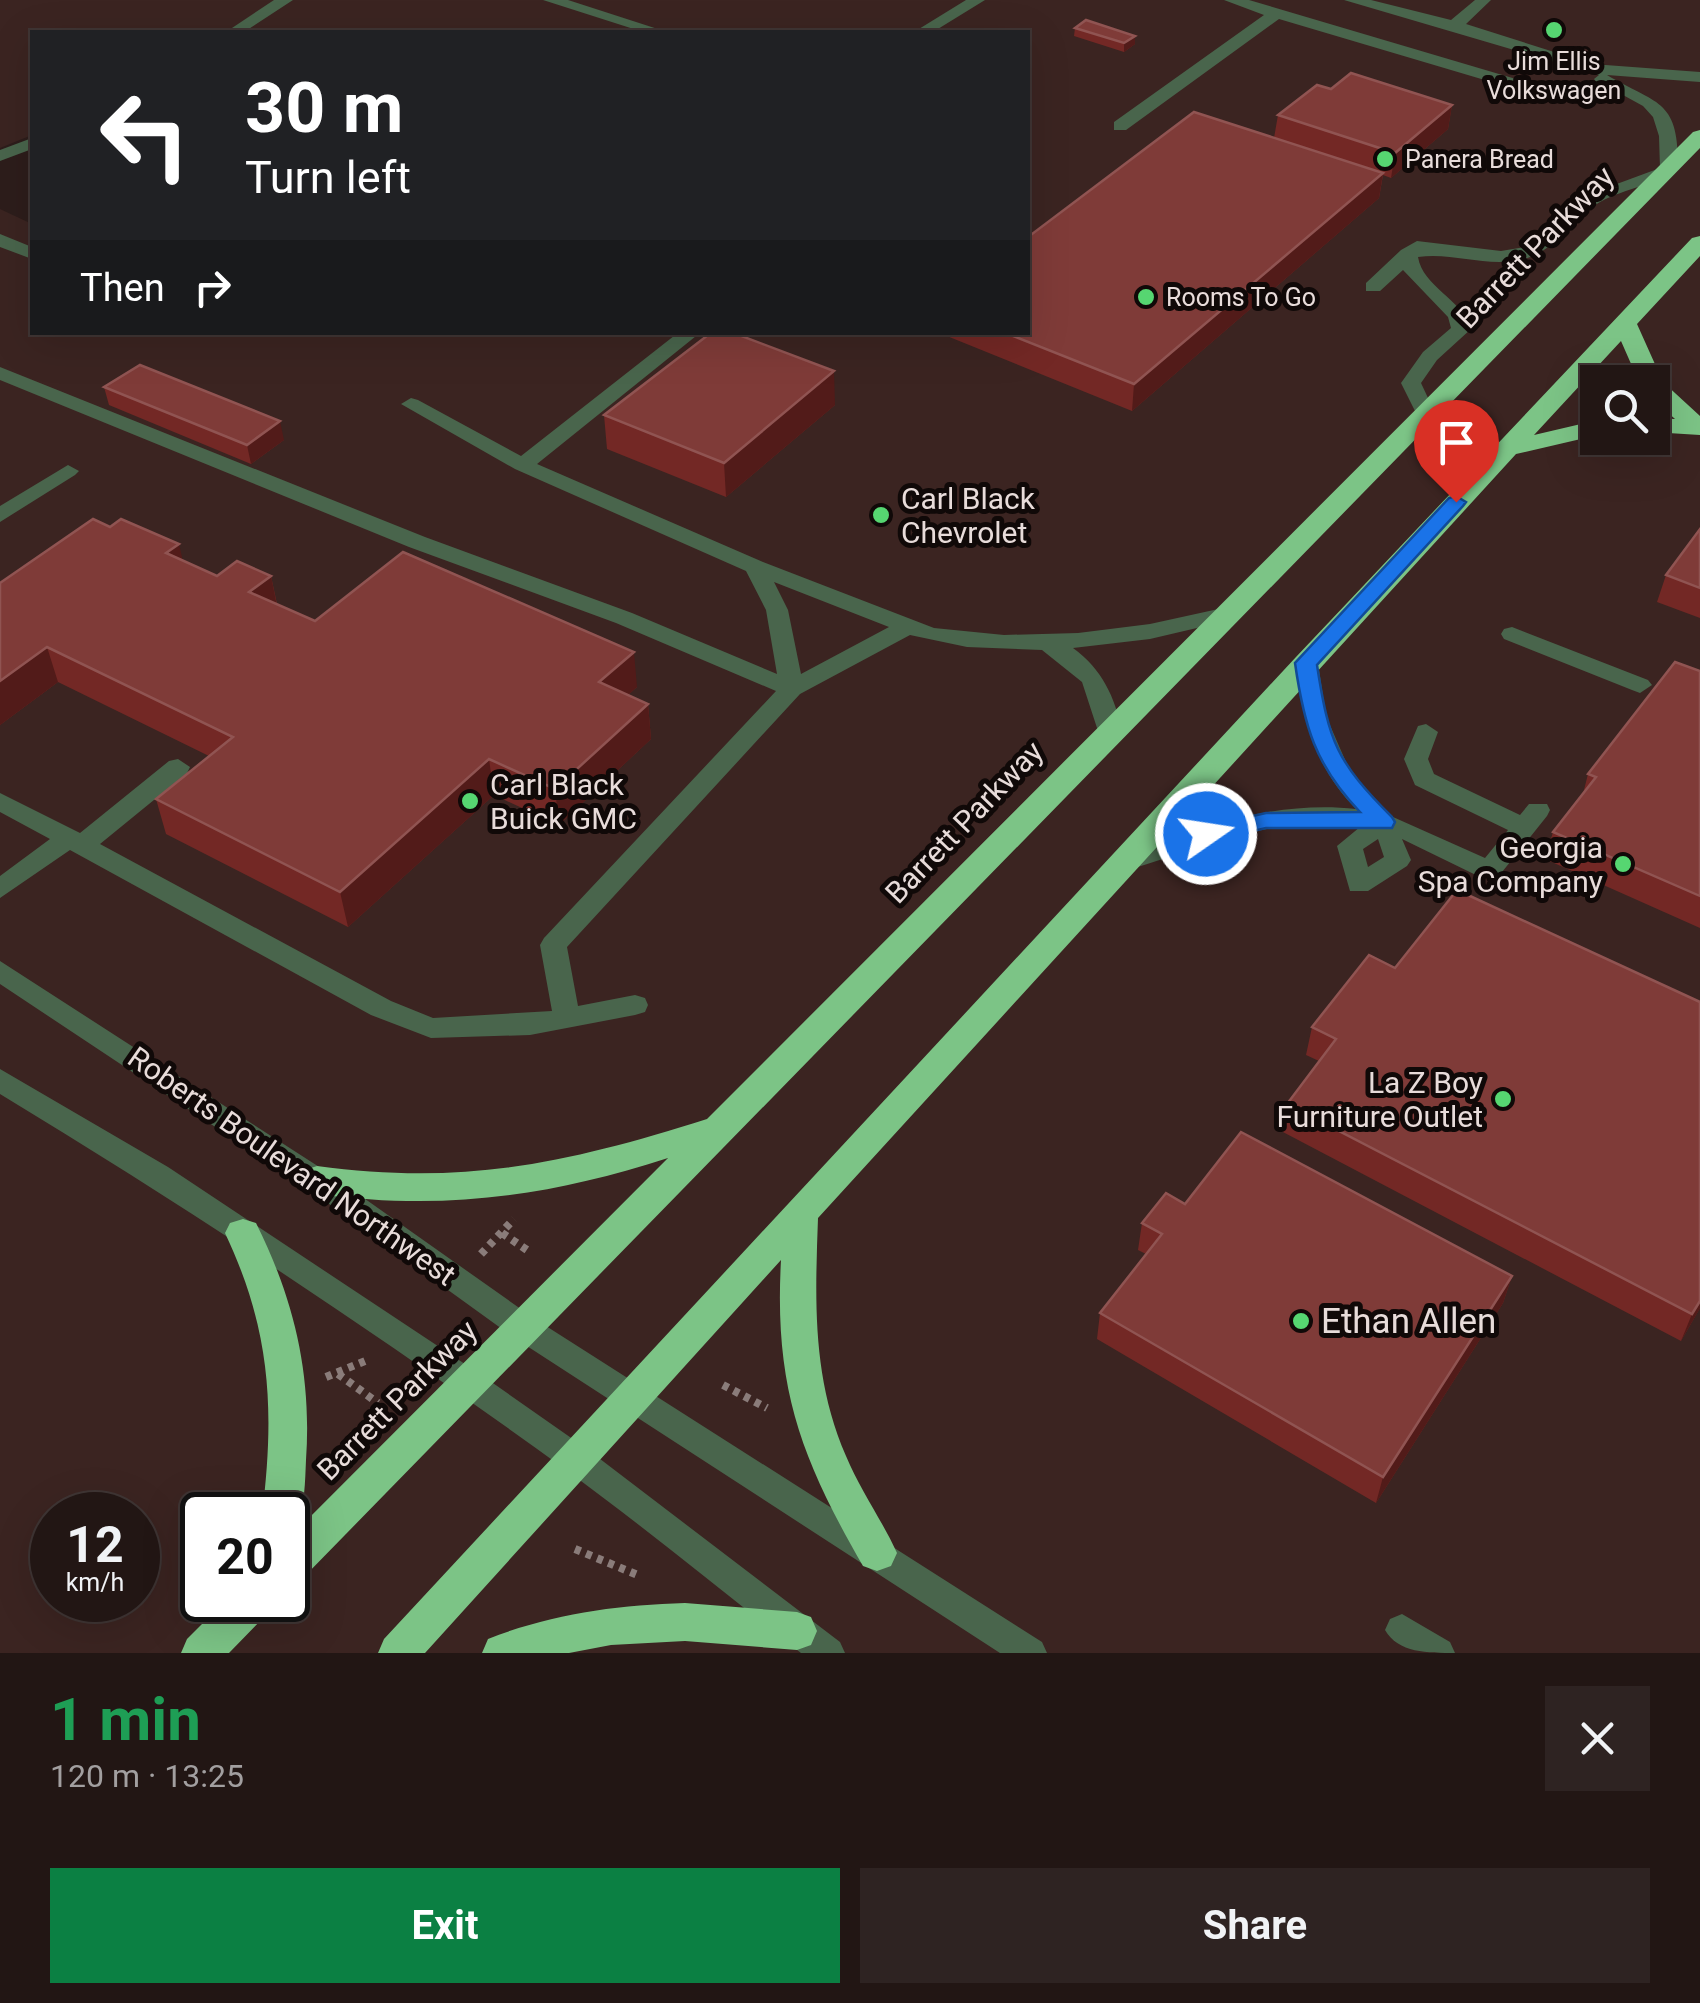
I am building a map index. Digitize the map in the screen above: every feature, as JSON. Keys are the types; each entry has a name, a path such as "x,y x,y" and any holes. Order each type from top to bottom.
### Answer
{"highway":[{"name":"Barrett Parkway","path":"310,1544 1700,136"},
{"path":"398,1653 1306,663 1700,242"},
{"path":"1625,322 1644,365"},
{"path":"1670,400 1700,428"},
{"path":"1670,426 1700,428"},
{"path":"1506,448 1580,431"},
{"path":"317,1180 398,1190 469,1191 584,1170 718,1129"},
{"path":"801,1216 798,1347 806,1398 845,1499 877,1552"},
{"path":"242,1233 259,1263 273,1303 291,1388 285,1492"},
{"path":"502,1653 590,1629 659,1620 734,1621 812,1642"},
{"path":"201,1653 232,1622"}],"street":[{"path":"237,30 285,0"},
{"path":"551,0 652,30"},
{"path":"925,30 977,0"},
{"path":"1232,0 1535,90 1614,88 1638,96 1664,118 1669,135 1667,170 1585,204 1532,251 1492,256 1428,247 1408,254"},
{"path":"1352,0 1454,26 1590,69 1700,78"},
{"path":"1454,26 1484,1 1481,0"},
{"path":"1120,126 1277,13"},
{"path":"1590,69 1614,88"},
{"path":"0,156 30,144"},
{"path":"1373,287 1428,237"},
{"path":"0,240 30,253"},
{"path":"1408,254 1408,265 1414,275 1460,318 1461,329 1430,356 1411,383 1426,415"},
{"path":"522,465 688,335"},
{"path":"0,373 418,542 624,618 792,689"},
{"path":"411,404 522,465 906,628 958,639 1046,642 1138,637 1223,615"},
{"path":"0,516 68,471"},
{"path":"390,563 418,542"},
{"path":"755,567 777,610 792,689"},
{"path":"566,1018 553,945 792,689 906,628"},
{"path":"1512,634 1640,685"},
{"path":"1046,642 1065,652 1092,676 1102,691 1110,730"},
{"path":"1306,663 1314,716 1343,781 1384,822 1488,871 1531,818 1424,779 1416,758 1426,732"},
{"path":"0,889 77,840 178,767"},
{"path":"0,801 381,1008 431,1028 530,1025 635,1006"},
{"path":"1128,860 1266,820 1338,818 1384,822"},
{"name":"Roberts Boulevard Northwest","path":"0,971 317,1180 524,1328 1030,1653"},
{"path":"0,1080 158,1175 469,1384 576,1459 812,1642"},
{"path":"1402,1630 1438,1653"}],"path":[{"path":"477,1259 526,1206"},
{"path":"502,1232 530,1252"},
{"path":"315,1382 376,1357"},
{"path":"337,1373 378,1403"},
{"path":"724,1386 774,1412 765,1422"},
{"path":"576,1549 640,1576"},
{"path":"634,1587 646,1563"}],"shaded area":[{"path":"0,0 1700,0 1700,1653 0,1653 0,209 30,223 30,335 1030,335 1030,30 30,30 30,136 0,148"}],"building":[{"path":"1086,20 1135,36 1124,43 1075,28"},
{"path":"1351,73 1452,105 1395,153 1278,115 1317,85 1331,89"},
{"name":"Rooms To Go","path":"1194,112 1383,173 1134,384 1011,335 1030,335 1030,235"},
{"path":"708,335 739,335 834,371 724,463 604,415"},
{"path":"140,365 280,421 247,445 104,387"},
{"path":"93,519 110,527 121,519 179,544 166,553 217,576 237,561 271,576 249,592 315,621 403,552 634,652 599,682 648,704 555,789 489,759 340,892 156,799 233,737 47,647 0,681 0,583"},
{"path":"1700,529 1700,588 1666,575"},
{"path":"1675,662 1700,671 1700,896 1553,832 1596,777 1588,774"},
{"name":"La Z Boy Furniture Outlet","path":"1457,890 1700,1002 1700,1301 1692,1314 1287,1104 1336,1039 1312,1027 1369,955 1395,968"},
{"name":"Ethan Allen","path":"1241,1132 1512,1276 1383,1477 1100,1313 1162,1234 1142,1223 1166,1193 1185,1204"}],"place":[{"name":"Jim Ellis Volkswagen","path":"1554,30"},
{"name":"Panera Bread","path":"1385,159"},
{"name":"Rooms To Go","path":"1146,297"},
{"name":"Carl Black Chevrolet","path":"881,515"},
{"name":"Carl Black Buick GMC","path":"470,801"},
{"name":"Georgia Spa Company","path":"1623,864"},
{"name":"La Z Boy Furniture Outlet","path":"1503,1099"},
{"name":"Ethan Allen","path":"1301,1321"}],"route":[{"path":"1206,834 1266,820 1338,818 1384,822 1343,781 1327,752 1314,716 1306,663 1456,502"}]}
